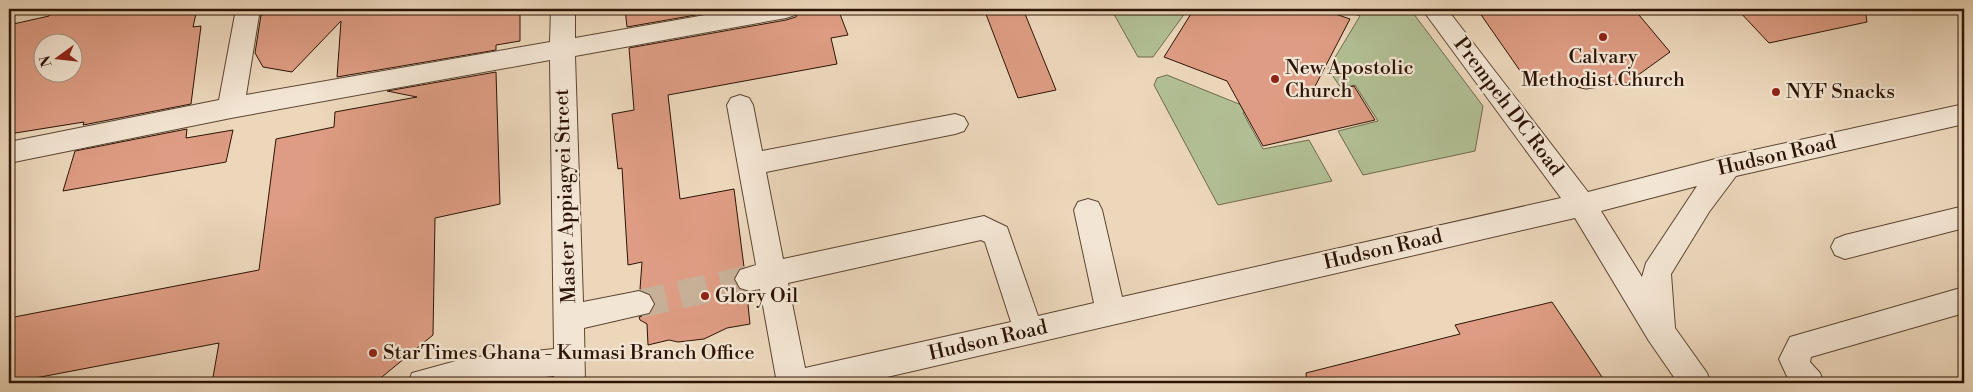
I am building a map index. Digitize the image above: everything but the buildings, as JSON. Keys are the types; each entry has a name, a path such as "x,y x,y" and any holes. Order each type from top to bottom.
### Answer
{"street":[{"path":"231,108 248,9"},
{"name":"Master Appiagyei Street","path":"563,9 562,50 570,372"},
{"path":"9,153 231,108 786,9"},
{"name":"Prempeh DC Road","path":"1434,9 1582,205 1660,332 1696,383"},
{"path":"740,105 751,164 760,277 792,383"},
{"name":"Hudson Road","path":"801,383 1582,205 1727,167 1964,114"},
{"path":"751,164 955,124"},
{"path":"1660,332 1656,272 1698,204 1727,167"},
{"path":"1088,210 1111,313"},
{"path":"1844,247 1964,217"},
{"path":"760,277 984,228 997,235 1029,332"},
{"path":"1809,383 1797,369 1794,359 1801,347 1964,300"},
{"path":"569,318 638,304"},
{"path":"423,383 467,372 570,372"}],"green space":[{"path":"1111,9 1188,9 1153,57 1138,57"},
{"path":"1338,9 1410,9 1483,106 1475,151 1363,175 1338,131 1378,121 1355,85 1341,88 1328,69 1360,16"},
{"path":"1167,75 1254,110 1243,113 1263,149 1309,140 1332,181 1218,205 1154,85 1157,78"}],"tunnel":[{"path":"639,304 750,279"}],"place":[{"name":"Calvary Methodist Church","path":"1603,37"},
{"name":"New Apostolic Church","path":"1275,79"},
{"name":"NYF Snacks","path":"1776,92"},
{"name":"Glory Oil","path":"705,296"},
{"name":"StarTimes Ghana - Kumasi Branch Office","path":"373,353"}]}
